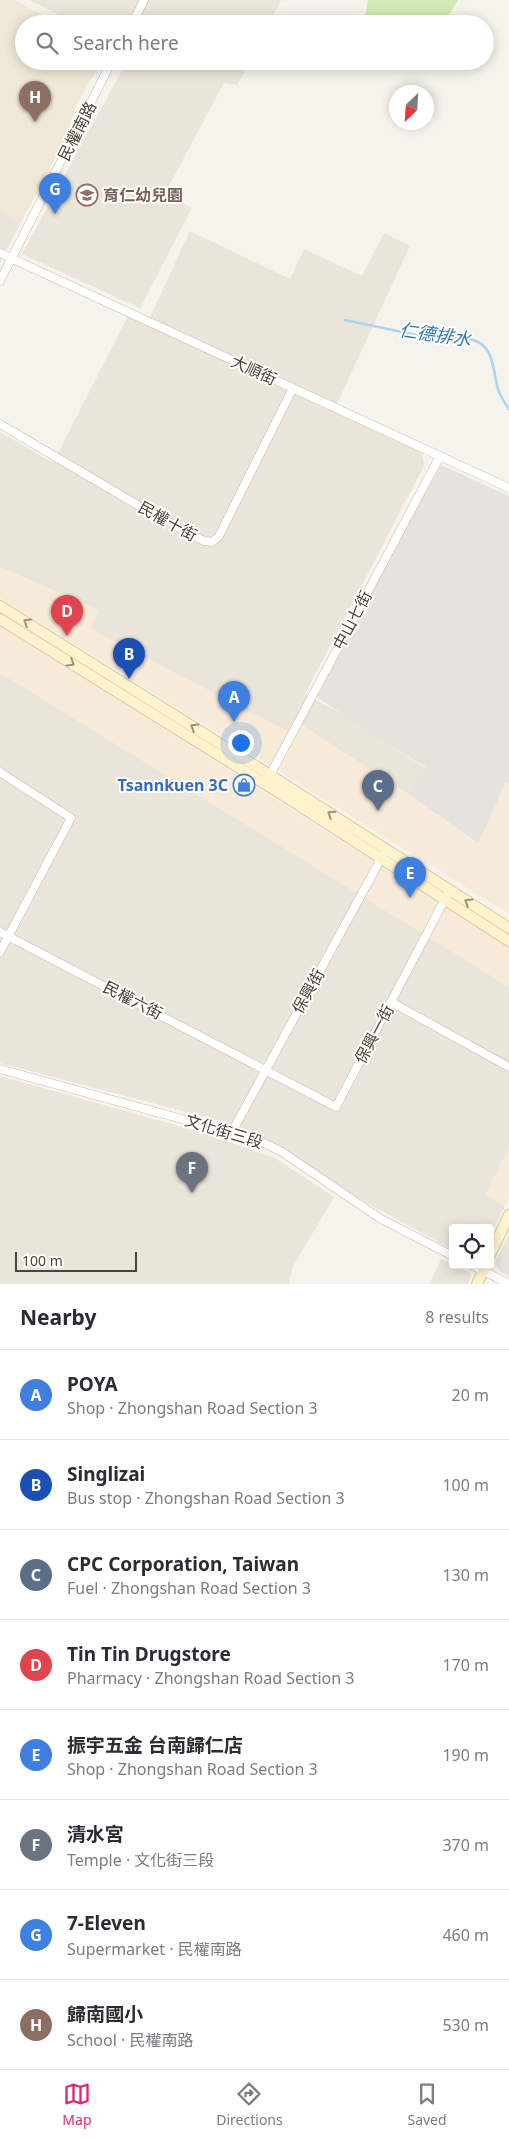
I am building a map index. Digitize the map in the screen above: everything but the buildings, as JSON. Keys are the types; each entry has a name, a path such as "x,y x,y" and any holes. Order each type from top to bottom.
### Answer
{"main road":[{"path":"0,606 447,895 509,941"},
{"path":"0,619 268,780"},
{"path":"447,895 509,928"},
{"path":"494,1247 509,1215"},
{"path":"477,1284 484,1269"}],"street":[{"path":"136,15 144,0"},
{"name":"民權南路","path":"0,281 107,70"},
{"name":"大順街","path":"0,253 509,488"},
{"name":"民權十街","path":"0,424 151,513 204,541 212,542 218,536 293,388"},
{"name":"中山七街","path":"268,780 440,456"},
{"path":"0,772 71,818 0,952"},
{"name":"保興街","path":"232,1132 384,854"},
{"name":"保興一街","path":"266,1069 336,1107 447,895"},
{"name":"民權六街","path":"0,932 266,1069"},
{"path":"391,1002 509,1067"},
{"name":"文化街三段","path":"0,1068 232,1132 271,1146 381,1219 449,1254"},
{"path":"486,1269 509,1284"}],"shaded area":[{"path":"0,0 14,0 43,15 15,15 15,70 97,70 76,105 65,139 20,224 0,209"},
{"path":"29,0 281,0 274,15 59,15"},
{"path":"122,70 245,70 237,85 224,83 165,193 192,208 140,308 22,254"},
{"path":"0,209 20,224 0,263"},
{"path":"190,231 290,279 304,249 362,276 384,233 410,246 334,410 422,451 424,466 305,694 342,714 426,768 408,794 295,721 289,732 90,629 99,610 0,567 0,432 53,463 128,316 146,326"},
{"path":"441,465 509,496 509,783 506,782 478,843 408,794 426,767 383,742 317,697 375,584"},
{"path":"0,567 99,610 91,629 289,732 294,721 408,794 477,843 506,782 509,783 509,914 0,598"},
{"path":"0,626 509,947 509,1198 494,1228 494,1224 449,1224 449,1248 356,1197 259,1135 217,1120 0,1063"},
{"path":"0,626 509,947 509,987 0,673"},
{"path":"0,1076 186,1128 275,1158 334,1197 292,1268 289,1284 0,1284"},
{"path":"509,1147 509,1198 505,1206 485,1195"},
{"path":"509,1234 509,1276 500,1272 495,1262"},
{"path":"441,1259 449,1263 449,1269 461,1269 471,1274 468,1284 430,1284"}],"green space":[{"path":"368,0 458,0 449,15 366,15"}],"waterway":[{"name":"仁德排水","path":"345,320 435,339 461,338 478,342 484,346 491,358 499,392 509,409"}],"place":[{"name":"歸南國小","path":"35,122"},
{"name":"育仁幼兒園","path":"87,195"},
{"name":"7-Eleven","path":"55,214"},
{"name":"Tin Tin Drugstore","path":"67,636"},
{"name":"Singlizai","path":"129,679"},
{"name":"POYA","path":"234,722"},
{"name":"Tsannkuen 3C","path":"244,785"},
{"name":"CPC Corporation, Taiwan","path":"378,811"},
{"name":"振宇五金 台南歸仁店","path":"410,898"},
{"name":"清水宮","path":"192,1193"}]}
